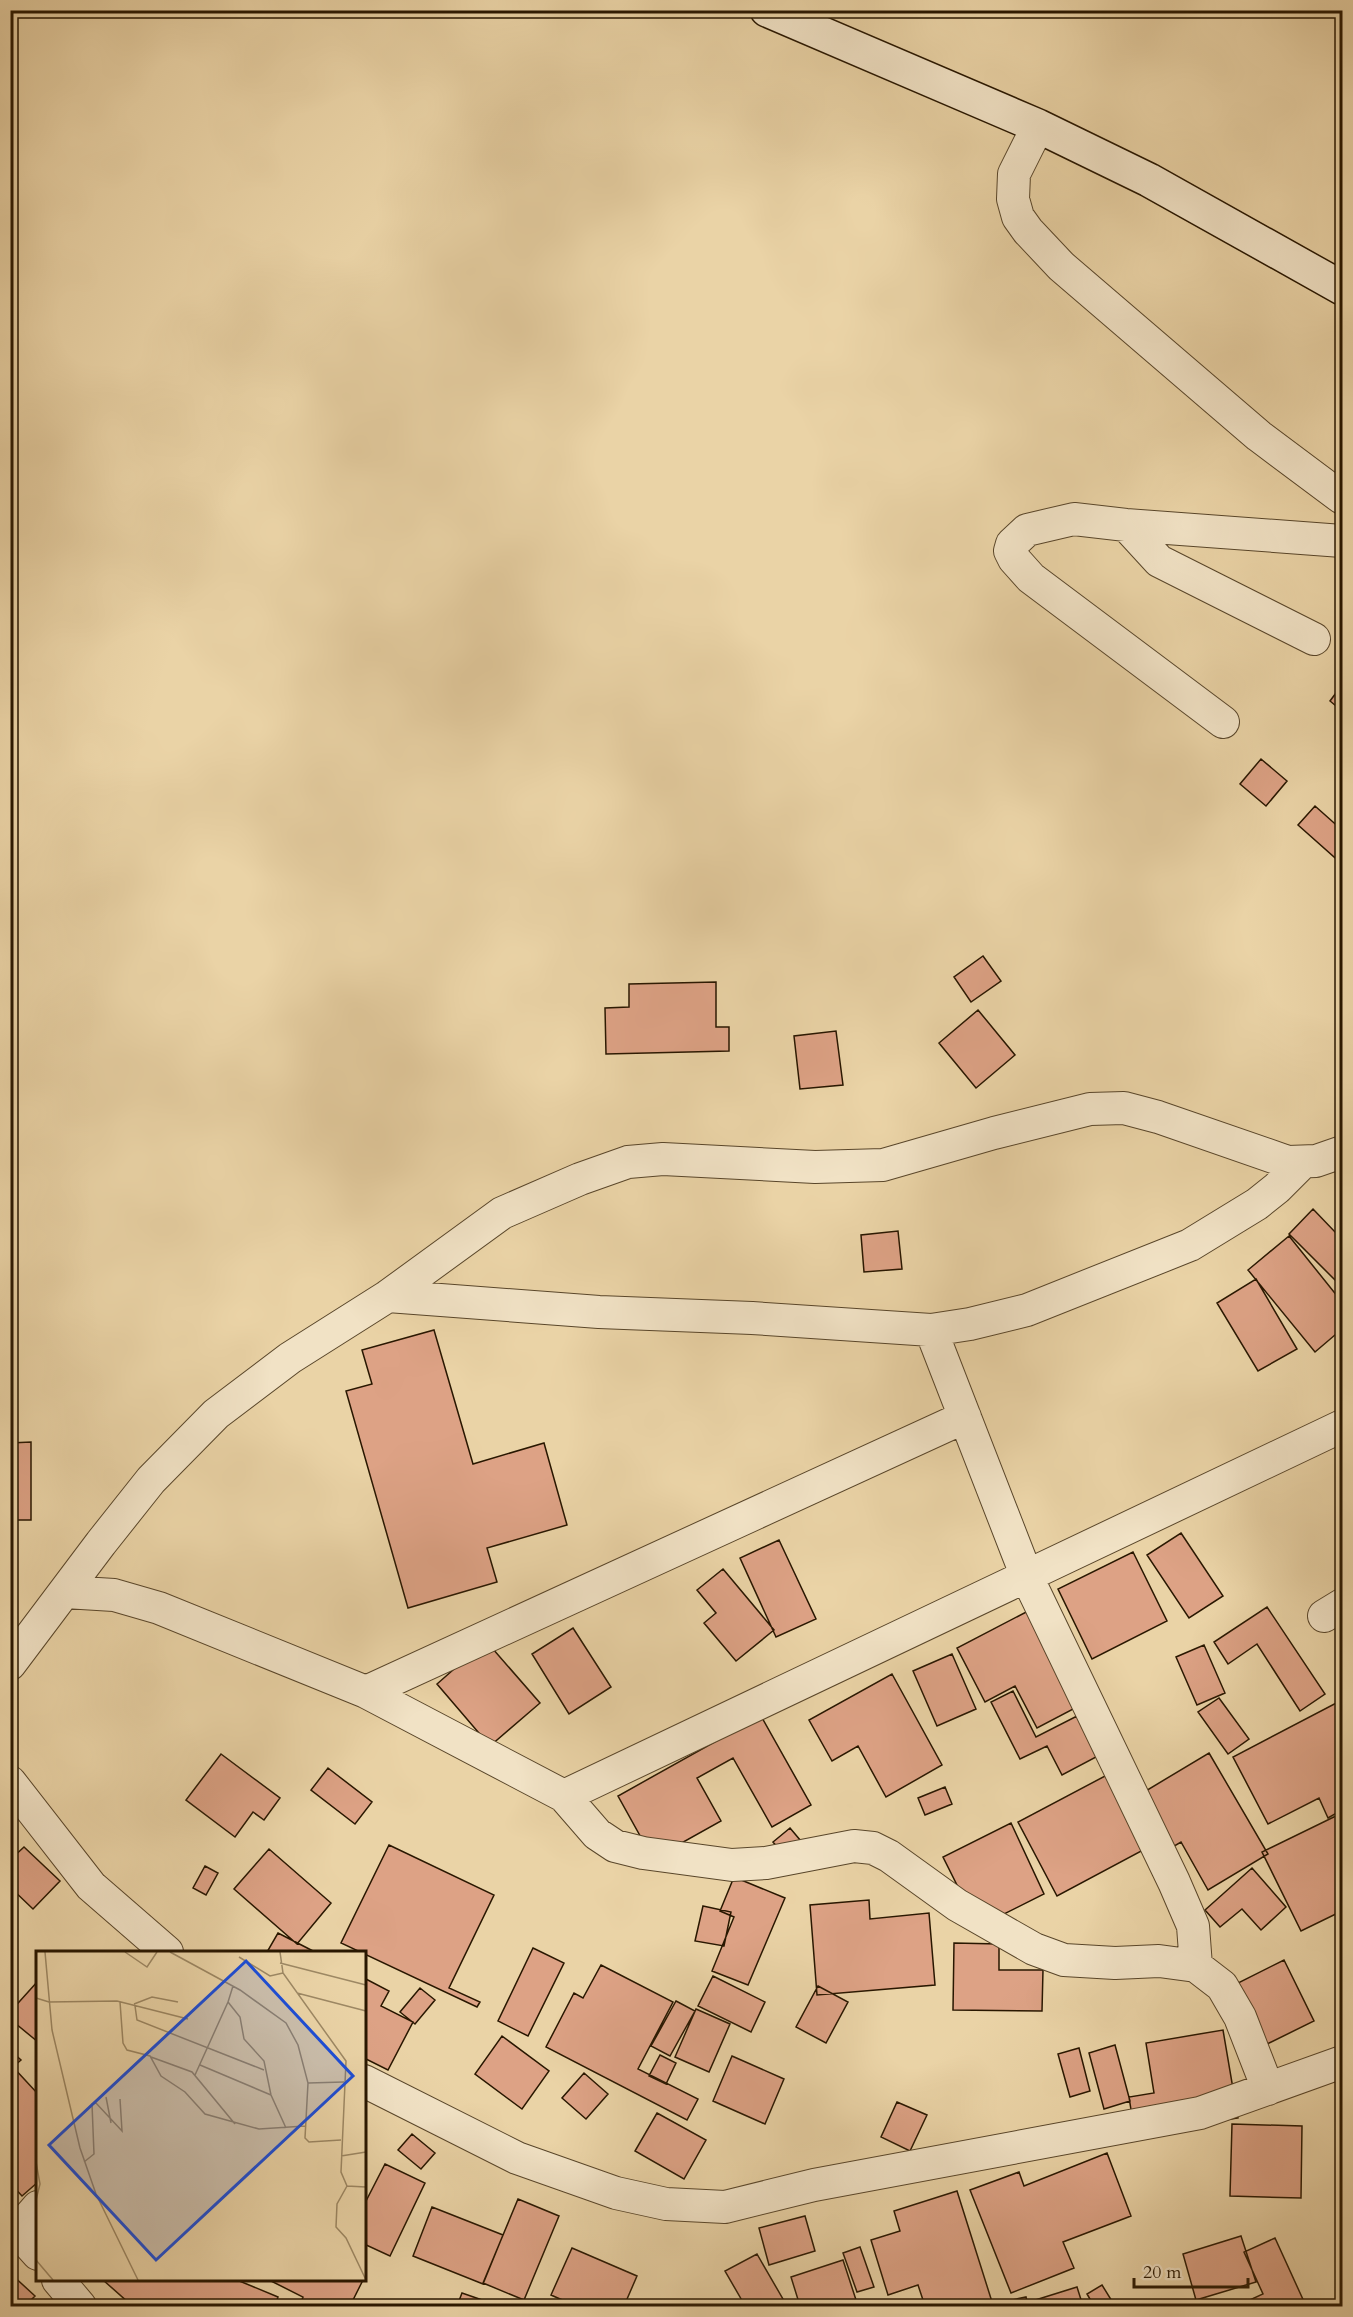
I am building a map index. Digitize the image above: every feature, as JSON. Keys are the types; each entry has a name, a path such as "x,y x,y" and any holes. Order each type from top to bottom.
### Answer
{"street":[{"path":"767,10 1038,126 1149,180 1342,288"},
{"path":"1038,126 1014,174 1013,199 1018,217 1028,231 1061,266 1259,436 1342,498"},
{"path":"1223,722 1032,578 1014,559 1010,551 1012,544 1027,530 1074,519 1342,541"},
{"path":"1126,525 1159,561 1314,639"},
{"path":"10,1664 100,1543 151,1480 216,1414 290,1358 388,1296 502,1213 628,1162 663,1158 815,1167 883,1165 994,1132 1090,1109 1124,1108 1158,1117 1288,1162 1316,1161 1342,1152"},
{"path":"388,1296 598,1311 931,1330 970,1324 1027,1310 1191,1245 1257,1204 1277,1188 1302,1162"},
{"path":"931,1330 1027,1577 1193,1926 1196,1966"},
{"path":"366,1692 965,1417"},
{"path":"564,1796 1342,1426"},
{"path":"65,1592 114,1595 159,1608 366,1692 564,1796 597,1834 624,1849 732,1865 766,1863 854,1846 873,1848 903,1865 957,1905 1034,1949 1064,1960 1115,1963 1160,1961 1196,1966 1222,1986 1240,2017 1268,2089"},
{"path":"10,1782 91,1886 165,1951"},
{"path":"366,2082 517,2158 616,2193 666,2204 725,2207 825,2182 1200,2113 1342,2062"},
{"path":"36,2209 14,2227 36,2252"},
{"path":"59,2281 80,2307"}],"building":[{"path":"1342,685 1342,711 1330,701"},
{"path":"1261,759 1287,781 1266,806 1240,784"},
{"path":"1315,806 1342,830 1342,864 1298,825"},
{"path":"983,956 1001,981 971,1002 954,977"},
{"path":"716,982 716,1027 729,1027 729,1051 606,1054 605,1008 629,1007 629,984"},
{"path":"978,1010 1015,1055 976,1088 939,1043"},
{"path":"836,1031 843,1085 800,1089 794,1036"},
{"path":"1313,1209 1335,1232 1342,1224 1342,1287 1289,1234"},
{"path":"898,1231 902,1269 864,1272 861,1235"},
{"path":"1289,1236 1342,1302 1342,1329 1315,1352 1248,1270"},
{"path":"1256,1279 1297,1349 1258,1371 1217,1303"},
{"path":"434,1330 473,1464 544,1443 567,1525 487,1548 497,1582 408,1608 346,1391 372,1384 362,1350"},
{"path":"31,1442 31,1520 10,1520 10,1443"},
{"path":"1181,1533 1223,1596 1189,1618 1147,1555"},
{"path":"779,1540 816,1619 776,1637 740,1558"},
{"path":"1133,1552 1167,1621 1092,1659 1058,1589"},
{"path":"723,1569 774,1630 736,1661 704,1623 716,1613 697,1590"},
{"path":"1267,1607 1325,1694 1300,1711 1257,1644 1228,1664 1214,1642"},
{"path":"1030,1610 1079,1706 1037,1728 1015,1686 985,1702 957,1648"},
{"path":"573,1628 611,1687 569,1714 532,1654"},
{"path":"486,1641 540,1703 490,1746 437,1684"},
{"path":"1204,1645 1225,1693 1197,1705 1176,1657"},
{"path":"952,1654 976,1709 937,1726 913,1671"},
{"path":"892,1674 942,1765 886,1797 858,1746 832,1761 809,1720"},
{"path":"1013,1691 1036,1737 1077,1716 1098,1756 1062,1775 1047,1746 1020,1759 991,1702"},
{"path":"1219,1698 1249,1739 1228,1754 1198,1712"},
{"path":"1342,1700 1342,1810 1328,1818 1319,1798 1268,1824 1233,1757"},
{"path":"761,1716 811,1805 772,1827 733,1758 697,1778 721,1821 653,1859 618,1796"},
{"path":"1209,1753 1268,1854 1208,1890 1181,1842 1171,1848 1139,1795"},
{"path":"221,1754 280,1798 264,1820 253,1812 235,1837 186,1800"},
{"path":"328,1768 372,1802 355,1824 311,1790"},
{"path":"1107,1775 1147,1848 1057,1896 1018,1822"},
{"path":"945,1787 952,1804 925,1815 918,1798"},
{"path":"1342,1813 1342,1911 1301,1931 1262,1852"},
{"path":"1011,1823 1044,1894 978,1927 943,1857"},
{"path":"790,1828 811,1853 794,1867 773,1842"},
{"path":"389,1845 494,1895 449,1988 480,2002 477,2007 366,1955 366,1951 358,1951 341,1943"},
{"path":"24,1847 60,1881 33,1909 10,1887 10,1860"},
{"path":"269,1849 331,1903 297,1944 234,1889"},
{"path":"205,1866 218,1873 206,1895 193,1888"},
{"path":"1252,1868 1286,1907 1261,1930 1242,1909 1220,1927 1205,1910"},
{"path":"734,1877 785,1898 748,1985 712,1971 734,1917 720,1911"},
{"path":"869,1900 870,1919 929,1913 935,1985 817,1995 810,1905"},
{"path":"703,1906 731,1912 724,1946 695,1941"},
{"path":"278,1933 313,1951 268,1951"},
{"path":"954,1943 999,1944 999,1970 1043,1970 1042,2011 953,2010"},
{"path":"533,1948 564,1963 528,2036 498,2021"},
{"path":"1284,1960 1314,2021 1263,2046 1234,1985"},
{"path":"601,1965 673,2002 638,2069 698,2099 687,2120 546,2047 574,1993 583,1998"},
{"path":"713,1976 765,2002 751,2032 698,2006"},
{"path":"366,1979 389,1991 381,2006 413,2022 388,2070 366,2059"},
{"path":"36,1983 36,2040 10,2019 10,2012"},
{"path":"818,1986 848,2002 826,2043 796,2027"},
{"path":"420,1988 435,2000 415,2024 400,2012"},
{"path":"676,2001 695,2011 670,2056 651,2046"},
{"path":"696,2009 730,2024 709,2072 675,2057"},
{"path":"1223,2030 1238,2118 1135,2135 1129,2097 1154,2093 1146,2043"},
{"path":"502,2036 549,2071 522,2109 475,2074"},
{"path":"1115,2045 1130,2101 1104,2109 1089,2053"},
{"path":"1079,2048 1090,2091 1070,2097 1058,2054"},
{"path":"10,2050 21,2060 13,2067 36,2092 36,2184 22,2196 10,2183"},
{"path":"660,2055 676,2063 666,2084 649,2076"},
{"path":"732,2056 784,2079 765,2124 713,2101"},
{"path":"584,2073 608,2094 586,2119 562,2098"},
{"path":"897,2102 927,2115 910,2151 881,2137"},
{"path":"657,2113 706,2140 684,2179 635,2151"},
{"path":"1232,2124 1302,2126 1301,2198 1230,2196"},
{"path":"412,2134 435,2153 421,2169 398,2150"},
{"path":"1107,2153 1131,2216 1063,2242 1074,2268 1011,2293 970,2190 1019,2172 1024,2186"},
{"path":"385,2164 425,2183 390,2256 366,2245 366,2201"},
{"path":"957,2191 993,2305 925,2306 918,2285 888,2295 871,2240 900,2231 894,2211"},
{"path":"518,2199 559,2216 524,2300 483,2283"},
{"path":"432,2207 503,2235 483,2284 413,2256"},
{"path":"805,2216 815,2251 769,2265 759,2228"},
{"path":"1241,2236 1256,2282 1196,2300 1183,2254"},
{"path":"1275,2238 1306,2306 1243,2306 1241,2304 1263,2294 1244,2252"},
{"path":"860,2247 874,2287 857,2292 843,2253"},
{"path":"572,2248 637,2276 624,2306 576,2306 551,2295"},
{"path":"757,2254 787,2306 741,2306 744,2304 725,2271"},
{"path":"843,2260 858,2306 800,2306 791,2277"},
{"path":"10,2273 35,2296 25,2306 10,2306"},
{"path":"104,2281 239,2281 278,2297 275,2306 136,2306"},
{"path":"271,2281 362,2281 350,2306 303,2306 300,2305 303,2297"},
{"path":"1102,2285 1115,2306 1094,2306 1087,2294"},
{"path":"1077,2287 1083,2306 1031,2306 1029,2302"},
{"path":"462,2293 488,2302 487,2306 457,2306"},
{"path":"1026,2297 1028,2306 1008,2306 1007,2301"}]}
